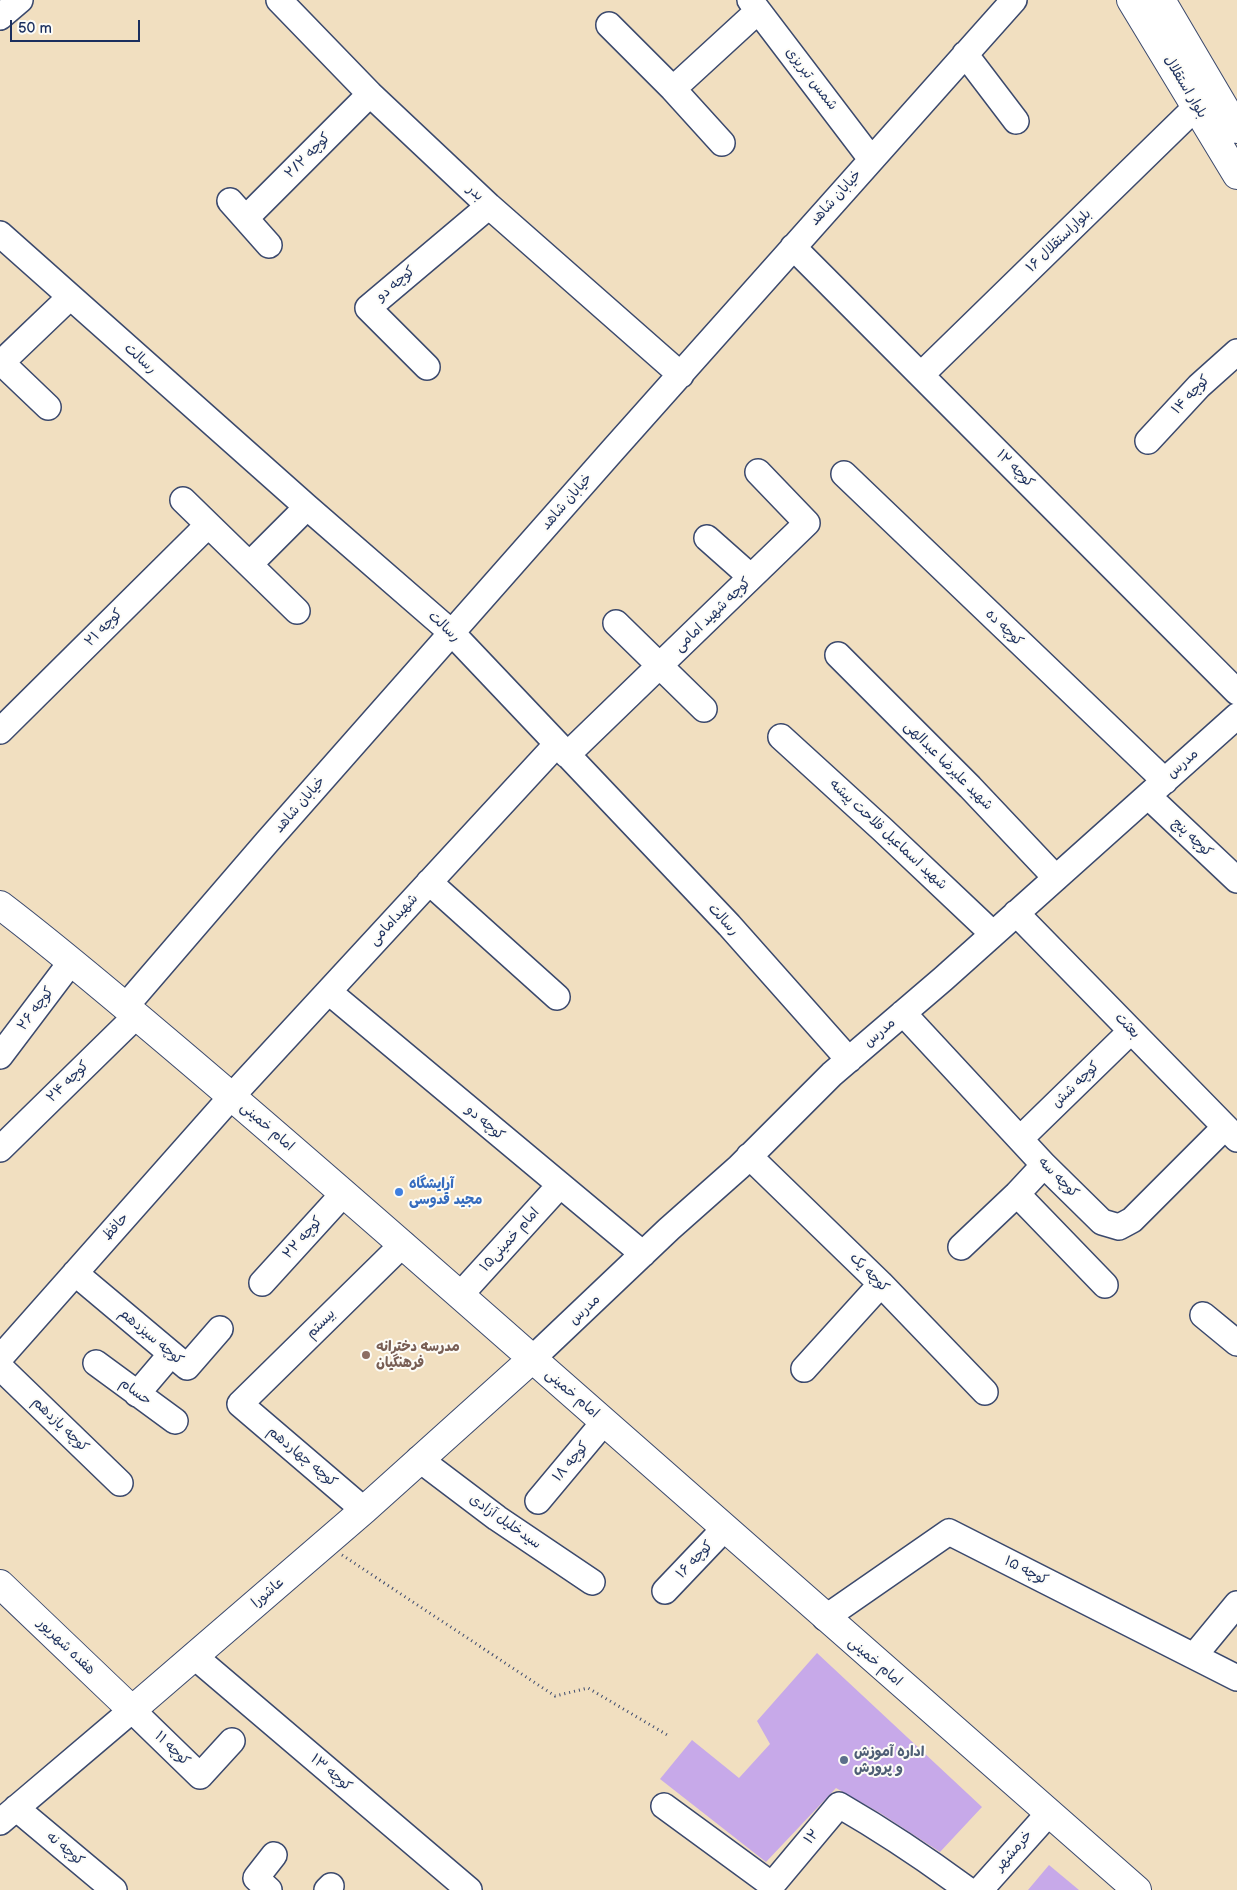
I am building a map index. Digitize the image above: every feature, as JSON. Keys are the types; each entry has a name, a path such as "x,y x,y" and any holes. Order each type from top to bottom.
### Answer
{"main road":[{"name":"بلوار استقلال","path":"1131,0 1237,175"},
{"name":"بلوار استقلال","path":"1162,0 1235,121"},
{"name":"امام خمینی","path":"0,905 232,1096 461,1294 724,1530 1137,1890"},
{"name":"عاشورا","path":"132,1710 364,1510 532,1359"},
{"name":"هفده شهریور","path":"0,1584 132,1710"}],"street":[{"path":"0,17 20,0"},
{"name":"بدر","path":"279,0 370,94 488,206 681,375"},
{"name":"خیابان شاهد","path":"130,1011 452,633 871,158 1014,0"},
{"path":"673,89 754,6"},
{"name":"شمس تبریزی","path":"754,6 871,158"},
{"path":"609,25 673,89 722,143"},
{"path":"965,54 1016,120"},
{"name":"کوچه ۲/۲","path":"269,245 238,210 370,94"},
{"name":"بلواراستقلال ۱۶","path":"921,375 1196,106"},
{"name":"کوچه دو","path":"427,367 368,308 488,206"},
{"name":"رسالت","path":"0,234 452,633 729,925 849,1060"},
{"name":"کوچه ۱۲","path":"793,247 1237,692"},
{"path":"48,407 1,364 70,297"},
{"name":"کوچه ۱۴","path":"1148,441 1198,386 1237,352"},
{"name":"کوچه شهید امامی","path":"562,750 659,666 807,523 758,472"},
{"name":"کوچه ده","path":"844,474 1156,788"},
{"path":"183,500 297,611"},
{"path":"250,564 307,507"},
{"name":"کوچه ۲۱","path":"0,731 208,525"},
{"path":"706,538 751,577"},
{"path":"616,623 704,709"},
{"name":"شهید علیرضا عبدالهی","path":"838,655 970,787 1056,878"},
{"name":"مدرس","path":"532,1359 749,1156 832,1074 993,934 1237,716"},
{"name":"شهید اسماعیل فلاحت پیشه","path":"781,737 993,934"},
{"name":"شهیدامامی","path":"232,1096 429,882 562,750"},
{"name":"کوچه پنج","path":"1156,788 1237,880"},
{"path":"429,882 557,997"},
{"name":"بعثت","path":"1016,913 1231,1133"},
{"name":"کوچه ۲۶","path":"0,1056 71,962"},
{"name":"کوچه دو","path":"329,992 643,1254"},
{"name":"کوچه ۲۴","path":"0,1149 130,1011"},
{"name":"کوچه سه","path":"903,1013 1044,1165 1102,1222 1119,1227 1132,1220 1231,1133"},
{"name":"کوچه شش","path":"1020,1139 1132,1031"},
{"name":"حافظ","path":"0,1358 232,1096"},
{"name":"کوچه یک","path":"749,1156 881,1284 986,1392"},
{"path":"961,1247 1017,1194 1044,1165"},
{"name":"امام خمینی۱۵","path":"461,1294 560,1185"},
{"name":"کوچه ۲۲","path":"262,1282 344,1193"},
{"path":"1017,1194 1105,1285"},
{"name":"بیستم","path":"240,1404 403,1244"},
{"name":"کوچه سیزدهم","path":"76,1273 187,1367 220,1329"},
{"path":"804,1369 881,1284"},
{"path":"1204,1315 1237,1343"},
{"path":"137,1394 171,1354"},
{"name":"حسام","path":"96,1363 175,1421"},
{"name":"کوچه یازدهم","path":"0,1367 120,1482"},
{"name":"کوچه چهاردهم","path":"240,1404 364,1510"},
{"name":"کوچه ۱۸","path":"538,1501 604,1422"},
{"name":"سیدخلیل آزادی","path":"420,1459 497,1518 592,1582"},
{"name":"کوچه ۱۶","path":"666,1591 724,1530"},
{"name":"کوچه ۱۵","path":"825,1618 949,1532 1237,1678"},
{"path":"1194,1656 1237,1604"},
{"name":"کوچه ۱۳","path":"194,1656 469,1890"},
{"name":"کوچه ۱۱","path":"132,1710 200,1776 232,1741"},
{"name":"عاشورا","path":"8,1815 132,1710"},
{"name":"۱۲","path":"664,1806 772,1885 840,1805 878,1827 968,1890"},
{"name":"خرمشهر","path":"980,1890 1048,1813"},
{"name":"کوچه نه","path":"8,1815 114,1890"},
{"path":"269,1890 256,1878 274,1855"}],"path":[{"path":"325,1544 555,1696 588,1688 669,1736"}],"building":[{"name":"اداره آموزش و پرورش","path":"817,1653 982,1807 940,1852 880,1813 836,1788 766,1862 660,1779 692,1740 739,1778 770,1744 757,1721"},
{"path":"1049,1865 1079,1890 1028,1890"}],"place":[{"name":"آرایشگاه مجید قدوسی","path":"399,1192"},
{"name":"مدرسه دخترانه فرهنگیان","path":"366,1355"},
{"name":"اداره آموزش و پرورش","path":"844,1760"}]}
